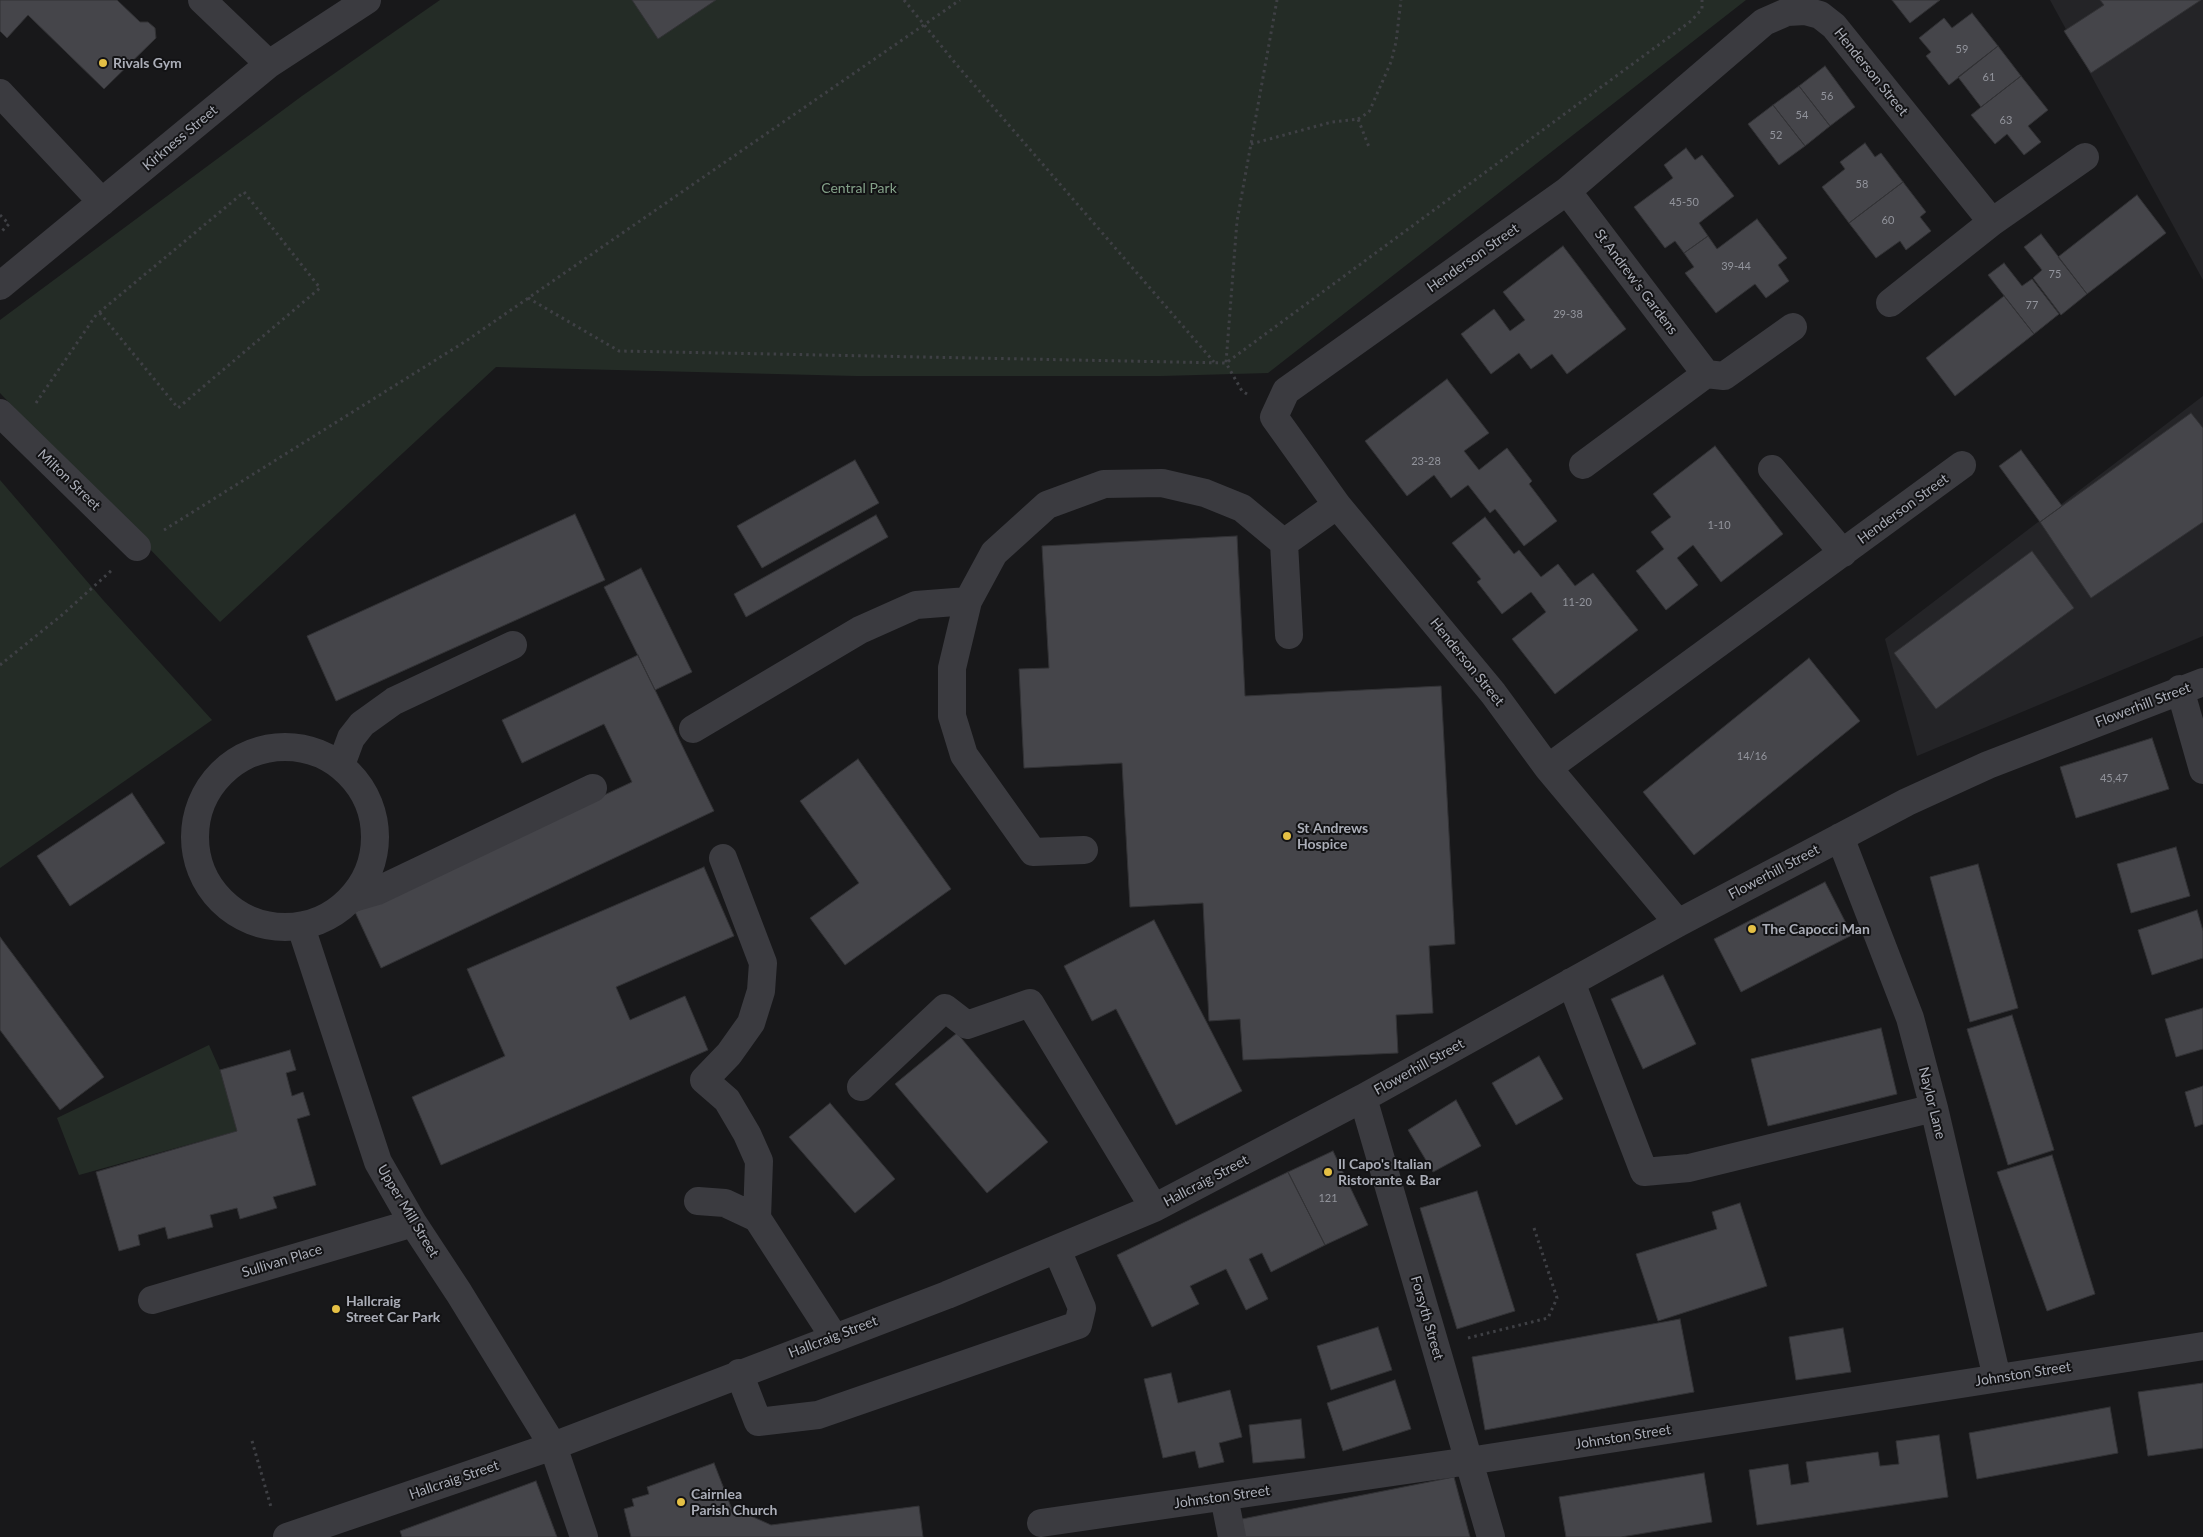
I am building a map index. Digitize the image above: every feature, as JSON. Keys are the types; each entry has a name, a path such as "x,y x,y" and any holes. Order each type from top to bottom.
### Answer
{"street":[{"path":"202,0 269,64"},
{"name":"Kirkness Street","path":"0,286 269,64 367,0"},
{"name":"Henderson Street","path":"1678,923 1548,768 1493,692 1337,505 1274,417 1286,391 1566,191 1764,22 1787,12 1805,11 1820,15 1834,26 1992,222"},
{"path":"0,93 102,202"},
{"path":"1890,303 1992,222 2085,157"},
{"name":"St Andrew's Gardens","path":"1566,191 1706,374"},
{"path":"1582,465 1706,374 1724,376 1792,327"},
{"name":"Milton Street","path":"9,422 137,547"},
{"name":"Henderson Street","path":"1548,768 1962,465"},
{"name":"Henderson Street","path":"1772,468 1843,553"},
{"path":"1084,850 1033,852 964,755 952,716 952,668 968,601 994,553 1047,505 1104,484 1162,483 1205,492 1242,508 1284,543 1289,635"},
{"path":"1284,543 1337,505"},
{"path":"693,729 860,630 916,604 968,601"},
{"path":"341,765 351,738 362,724 394,701 513,645"},
{"path":"2192,686 2203,770"},
{"name":"Flowerhill Street","path":"1363,1098 1678,923 1907,802 1988,765 2192,686"},
{"path":"286,746 315,751 341,765 361,788 373,815 376,844 369,873 353,898 329,916 301,927 271,927 242,917 218,899 202,874 194,844 197,815 209,787 230,765 256,751 286,746"},
{"path":"353,898 377,891 593,788"},
{"name":"Naylor Lane","path":"1840,837 1910,1018 1934,1108 1997,1378"},
{"path":"723,858 763,963 761,991 751,1023 728,1054 704,1080 727,1100 747,1134 759,1161 757,1218"},
{"name":"Upper Mill Street","path":"301,927 378,1162 413,1223 459,1293 553,1446 584,1537"},
{"path":"1571,982 1644,1172 1689,1168 1934,1108"},
{"path":"861,1087 944,1008 967,1025 1030,1003 1154,1208"},
{"name":"Hallcraig Street","path":"287,1537 553,1446 947,1295 1154,1208 1363,1098"},
{"name":"Forsyth Street","path":"1363,1098 1491,1537"},
{"path":"698,1201 725,1203 757,1218 834,1337"},
{"name":"Sullivan Place","path":"152,1300 413,1223"},
{"path":"739,1374 758,1422 818,1415 1078,1325 1082,1308 1057,1250"},
{"name":"Johnston Street","path":"1041,1523 1469,1461 2203,1346"},
{"path":"1224,1497 1232,1537"}],"path":[{"path":"904,0 1214,363"},
{"path":"0,665 62,615 137,547 466,341 960,0"},
{"path":"1274,417 1242,391 1226,363 1237,221 1277,0"},
{"path":"1251,144 1332,122 1358,119 1369,112 1391,62 1396,42 1401,0"},
{"path":"528,298 619,351 1226,363 1691,21 1702,9 1702,0"},
{"path":"1358,119 1369,147"},
{"path":"9,422 99,312 244,192 320,288 178,408 99,312"},
{"path":"0,215 9,224 0,233"},
{"path":"1436,1347 1548,1318 1557,1298 1534,1225"},
{"path":"252,1440 272,1511"}],"shaded area":[{"path":"2050,0 2203,0 2203,280"},
{"path":"2203,396 2203,636 1917,756 1885,639"}],"green space":[{"name":"Central Park","path":"440,0 1746,0 1268,373 1161,376 856,376 496,367 220,622 0,393 0,320 302,96"},
{"path":"0,480 103,600 212,720 0,868"},
{"path":"209,1045 220,1070 237,1131 79,1175 57,1118"}],"building":[{"name":"Rivals Gym","path":"0,0 117,0 140,22 148,22 155,28 156,38 104,89 28,15 7,38 0,31"},
{"path":"632,0 716,0 658,39"},
{"path":"1892,0 1940,0 1910,23"},
{"path":"2100,0 2201,0 2091,73 2064,31 2104,5"},
{"path":"1972,13 1998,46 1949,85 1926,56 1931,52 1919,38 1944,18 1952,28"},
{"path":"1998,46 2021,76 1981,107 1958,77"},
{"path":"1825,66 1855,107 1830,126 1799,86"},
{"path":"2021,76 2048,110 2028,126 2041,142 2024,155 2007,134 1995,144 1971,115"},
{"path":"1799,86 1830,126 1805,146 1773,105"},
{"path":"1773,105 1805,146 1779,165 1748,124"},
{"path":"1865,143 1875,157 1881,153 1903,182 1849,223 1822,187 1845,169 1840,162"},
{"path":"1686,148 1695,160 1702,155 1734,196 1699,223 1708,236 1684,253 1675,241 1665,248 1634,207 1673,178 1664,165"},
{"path":"1903,182 1926,212 1920,217 1931,231 1906,250 1900,241 1876,258 1849,223"},
{"path":"2137,195 2166,233 2087,294 2058,257"},
{"path":"1757,219 1787,258 1778,265 1789,281 1766,298 1755,284 1716,313 1685,273 1694,267 1684,253 1708,236 1717,249"},
{"path":"2041,234 2087,294 2061,315 2033,278 2042,270 2024,247"},
{"path":"1563,246 1626,329 1567,374 1552,354 1531,369 1519,353 1491,374 1461,334 1494,309 1510,331 1525,320 1503,292"},
{"path":"2004,263 2022,286 2032,279 2059,314 2034,334 1988,275"},
{"path":"2004,296 2034,334 1955,396 1926,358"},
{"path":"1447,379 1489,433 1464,451 1479,470 1507,448 1532,481 1529,484 1557,521 1524,546 1495,509 1490,513 1468,485 1451,498 1434,475 1407,496 1365,441"},
{"path":"2191,413 2203,428 2203,522 2091,598 2040,522"},
{"path":"1715,446 1783,534 1721,582 1693,545 1677,558 1698,585 1666,610 1636,571 1664,549 1651,532 1671,517 1653,494"},
{"path":"2021,450 2062,506 2040,522 1999,466"},
{"path":"855,460 879,503 762,568 737,526"},
{"path":"575,514 605,580 336,701 307,636"},
{"path":"876,515 888,537 746,617 734,594"},
{"path":"1485,517 1514,554 1519,550 1541,577 1558,564 1575,586 1593,573 1638,630 1555,694 1512,639 1546,612 1531,592 1502,614 1477,582 1481,579 1452,543"},
{"name":"St Andrews Hospice","path":"1237,536 1245,696 1441,686 1455,944 1429,946 1433,1013 1396,1015 1398,1053 1243,1060 1240,1019 1209,1021 1203,903 1130,907 1122,763 1024,768 1019,669 1049,668 1042,546"},
{"path":"2032,551 2074,608 1936,709 1894,653"},
{"path":"641,568 692,672 655,690 604,587"},
{"path":"638,655 714,811 381,968 355,912 632,782 604,724 522,763 502,720"},
{"path":"1809,658 1860,721 1694,855 1643,792"},
{"path":"2152,738 2169,789 2076,818 2060,767"},
{"path":"858,759 951,889 845,965 810,918 859,883 800,801"},
{"path":"132,793 165,843 70,906 37,856"},
{"path":"2176,847 2190,896 2131,913 2117,864"},
{"path":"1978,864 2018,1008 1970,1022 1930,877"},
{"path":"704,867 734,936 616,987 630,1020 685,996 708,1050 441,1165 412,1097 505,1056 467,969"},
{"path":"1825,882 1852,935 1741,992 1714,939"},
{"path":"2197,910 2203,931 2203,958 2152,975 2138,930"},
{"path":"1154,920 1242,1091 1176,1125 1116,1009 1092,1021 1064,966"},
{"path":"0,937 104,1077 60,1110 0,1030"},
{"path":"1663,975 1696,1044 1643,1069 1611,999"},
{"path":"2203,1008 2203,1049 2176,1057 2165,1019"},
{"path":"2012,1015 2054,1150 2008,1165 1967,1029"},
{"path":"1881,1028 1897,1094 1768,1126 1751,1059"},
{"path":"957,1033 1048,1142 987,1193 895,1084"},
{"path":"290,1050 296,1070 286,1073 292,1096 303,1092 310,1115 297,1119 316,1185 273,1197 277,1208 240,1219 237,1208 210,1215 213,1227 168,1239 165,1227 138,1235 140,1245 119,1251 96,1172 237,1131 220,1070"},
{"path":"1539,1056 1563,1099 1516,1125 1492,1083"},
{"path":"2203,1086 2203,1124 2195,1127 2185,1092"},
{"path":"1456,1100 1481,1146 1433,1172 1408,1130"},
{"path":"830,1103 895,1179 855,1213 789,1137"},
{"path":"1333,1151 1368,1225 1325,1245 1288,1172"},
{"path":"2052,1155 2095,1294 2047,1311 1997,1172"},
{"path":"1288,1172 1325,1245 1271,1272 1262,1253 1249,1259 1268,1299 1246,1310 1226,1269 1190,1286 1199,1304 1152,1327 1117,1255"},
{"path":"1477,1191 1515,1311 1457,1329 1420,1208"},
{"path":"1740,1203 1767,1286 1658,1321 1636,1254 1717,1229 1712,1212"},
{"path":"1680,1319 1694,1392 1485,1430 1472,1357"},
{"path":"1378,1327 1392,1370 1331,1390 1317,1346"},
{"path":"1843,1328 1851,1372 1796,1380 1789,1337"},
{"path":"1171,1373 1178,1403 1230,1390 1242,1437 1219,1443 1224,1462 1199,1468 1195,1451 1163,1458 1144,1379"},
{"path":"1395,1380 1411,1429 1343,1451 1327,1403"},
{"path":"2203,1383 2203,1448 2148,1456 2138,1392"},
{"path":"2110,1407 2118,1453 1977,1479 1969,1433"},
{"path":"1301,1419 1305,1458 1253,1463 1249,1425"},
{"path":"1939,1435 1948,1497 1757,1525 1749,1470 1788,1464 1791,1485 1809,1482 1806,1462 1878,1452 1880,1466 1899,1464 1896,1441"},
{"name":"Cairnlea Parish Church","path":"714,1463 731,1507 771,1525 919,1506 923,1537 631,1537 624,1509 634,1506 632,1499 649,1494 647,1487"},
{"path":"1704,1473 1712,1522 1621,1537 1566,1537 1559,1497"},
{"path":"1454,1477 1470,1537 1240,1537 1237,1520"},
{"path":"536,1481 557,1537 402,1537 400,1531"}],"place":[{"name":"Rivals Gym","path":"103,63"},
{"name":"St Andrews Hospice","path":"1287,836"},
{"name":"The Capocci Man","path":"1752,929"},
{"name":"Il Capo's Italian Ristorante & Bar","path":"1328,1172"},
{"name":"Hallcraig Street Car Park","path":"336,1309"},
{"name":"Cairnlea Parish Church","path":"681,1502"}]}
